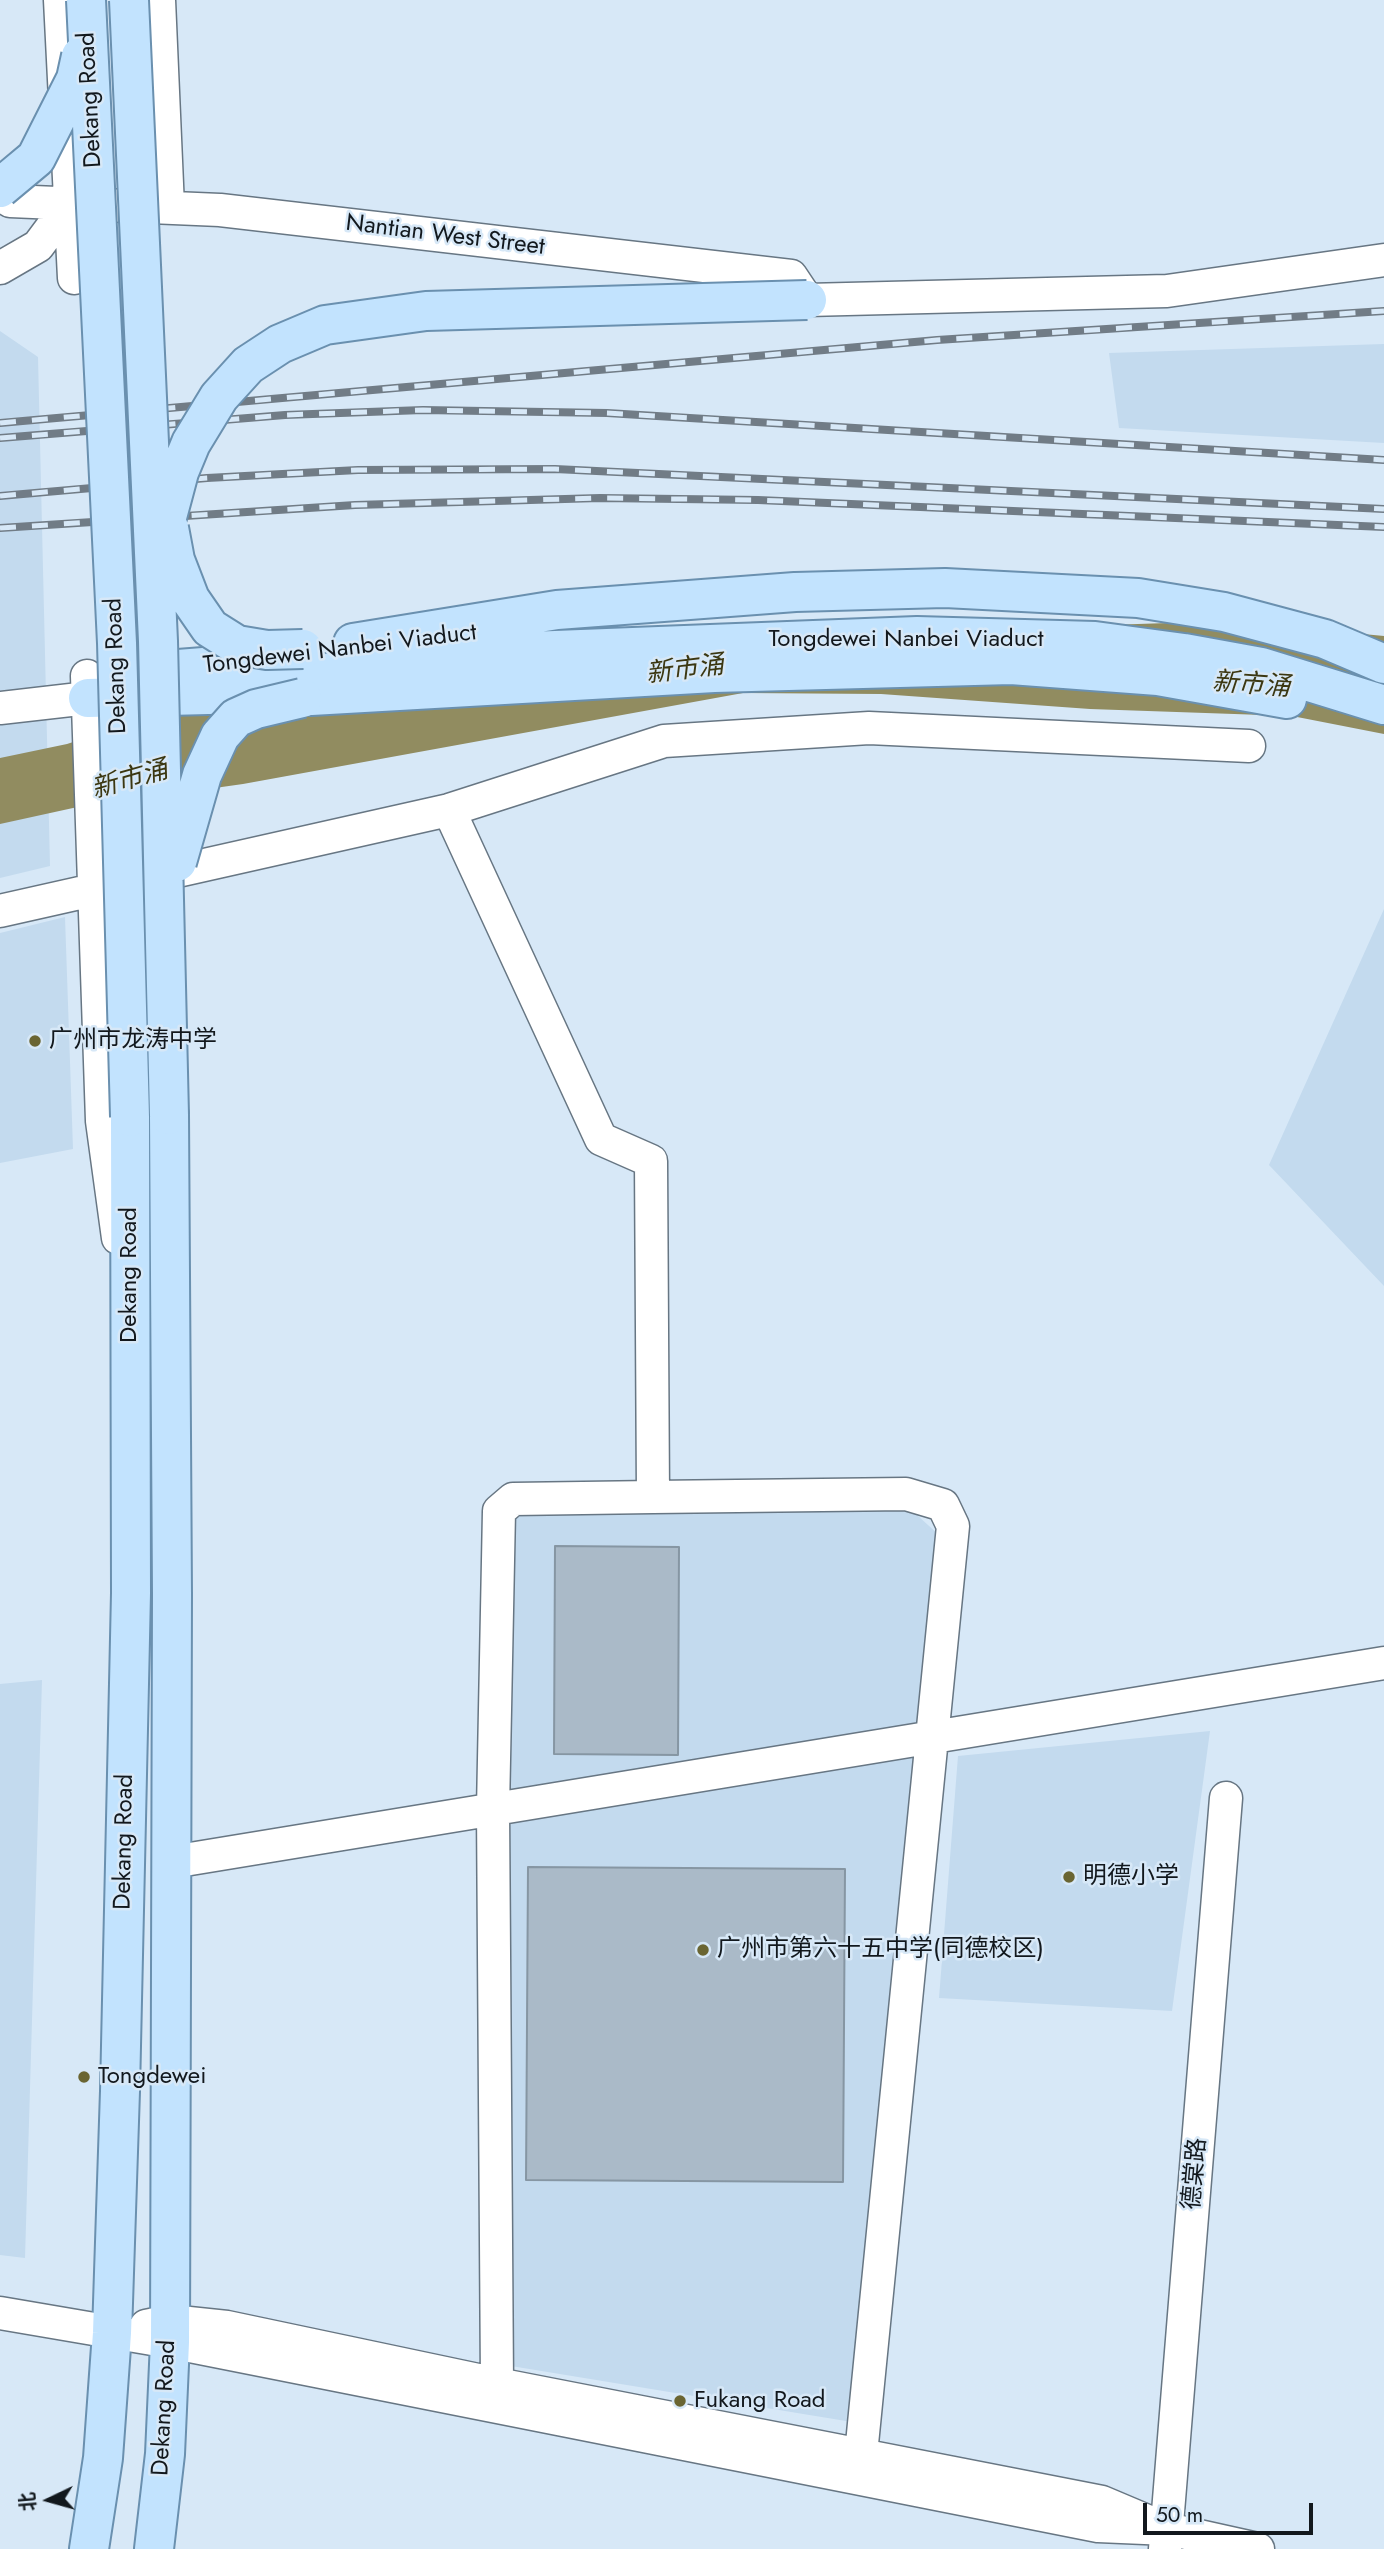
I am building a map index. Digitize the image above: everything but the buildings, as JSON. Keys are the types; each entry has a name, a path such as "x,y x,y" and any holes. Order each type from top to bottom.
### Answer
{"main road":[{"name":"Dekang Road","path":"130,0 166,912 169,1115 172,1862 170,2331 164,2454 154,2549"},
{"name":"Dekang Road","path":"77,1 117,643 130,1117 131,1593 112,2333 103,2458 89,2549"},
{"path":"3,192 36,158 71,90 84,46 77,1"},
{"path":"167,517 179,471 191,443 219,397 248,365 280,344 326,325 426,311 807,300"},
{"path":"148,418 176,560 190,599 210,628 237,645 267,650 350,644 489,619 569,608 768,594 945,588 1138,598 1224,612 1325,639 1384,664"},
{"name":"Tongdewei Nanbei Viaduct","path":"529,639 918,614 1047,618 1179,631 1230,640 1282,651 1384,684"},
{"name":"Tongdewei Nanbei Viaduct","path":"88,698 228,666 311,657 395,642 852,636 1095,640 1261,667 1384,705"},
{"path":"166,912 182,838 212,749 236,718 256,709 302,698 328,694 713,673 1011,665 1158,676 1384,718"}],"street":[{"path":"159,0 168,206"},
{"path":"0,268 38,246 60,187 77,1"},
{"path":"60,187 74,278"},
{"name":"Nantian West Street","path":"3,192 60,187 168,206 791,276 807,300"},
{"path":"807,300 1167,291 1384,260"},
{"path":"0,708 88,698 102,1121 130,1315"},
{"path":"0,911 449,810 664,741 869,727 1249,746"},
{"path":"449,810 601,1139 651,1161 653,1497"},
{"path":"497,2384 493,1809 499,1511 513,1499 906,1494 943,1504 953,1525 862,2455"},
{"path":"172,1862 1384,1663"},
{"name":"德棠路","path":"1167,2539 1226,1798"},
{"path":"0,2313 112,2333 227,2327 497,2384 1102,2502 1167,2539"},
{"path":"170,2331 1086,2524 1167,2539 1258,2549"}],"shaded area":[{"path":"0,331 38,357 50,866 0,878"},
{"path":"1384,344 1384,443 1119,428 1109,353"},
{"path":"1384,909 1384,1286 1269,1165"},
{"name":"广州市龙涛中学","path":"65,917 73,1149 0,1163 0,933"},
{"name":"广州市第六十五中学(同德校区)","path":"906,1505 939,1535 852,2422 505,2365 511,1510"},
{"path":"42,1680 25,2258 0,2255 0,1684"},
{"name":"明德小学","path":"1210,1731 1172,2011 939,1998 958,1756"}],"water":[{"name":"新市涌","path":"1227,621 1384,636 1384,734 1292,716 1090,709 881,694 743,693 243,784 73,808 0,824 0,758 67,744 199,701 632,641"}],"railway":[{"path":"0,423 937,340 1384,311"},
{"path":"0,438 285,415 423,410 607,413 1384,460"},
{"path":"0,496 207,478 358,470 555,469 1384,509"},
{"path":"0,528 355,505 600,498 758,500 1384,527"}],"place":[{"name":"广州市龙涛中学","path":"35,1041"},
{"name":"明德小学","path":"1069,1877"},
{"name":"广州市第六十五中学(同德校区)","path":"703,1950"},
{"name":"Tongdewei","path":"84,2077"},
{"name":"Fukang Road","path":"680,2401"}]}
